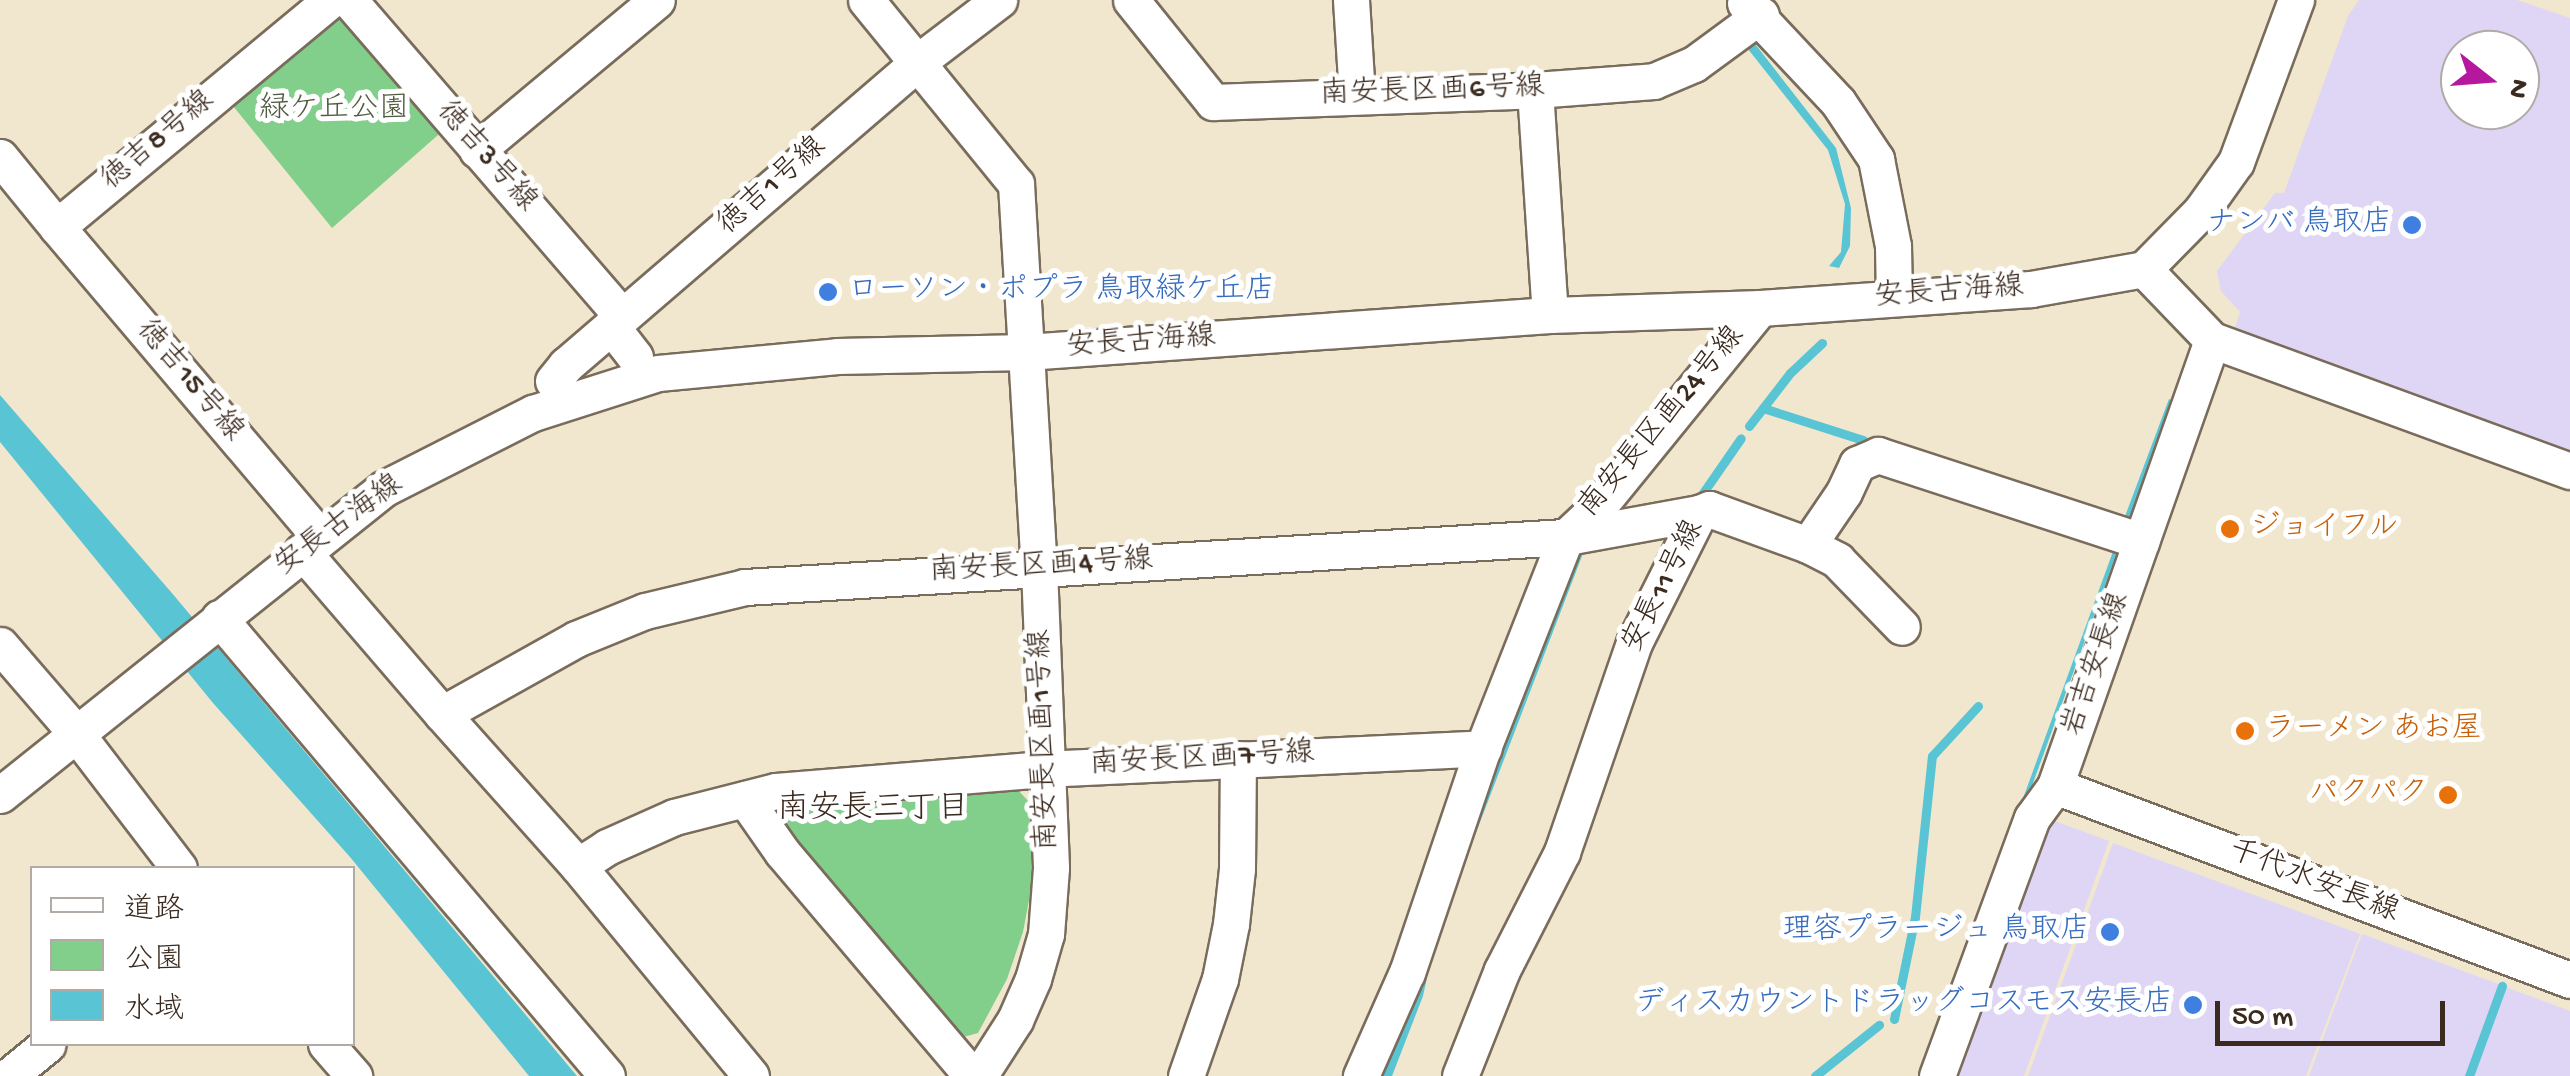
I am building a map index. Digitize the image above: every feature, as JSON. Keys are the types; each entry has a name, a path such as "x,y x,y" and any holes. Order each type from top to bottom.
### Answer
{"street":[{"name":"徳吉8号線","path":"57,227 330,0"},
{"name":"徳吉3号線","path":"348,0 616,321 635,356"},
{"path":"477,150 656,0"},
{"name":"南安長区画1号線","path":"866,0 1016,184 1039,568 1044,769 1051,868 1046,934 1014,1020 975,1076"},
{"name":"徳吉1号線","path":"553,381 616,321 919,61 999,0"},
{"name":"南安長区画6号線","path":"1132,0 1212,102 1535,90 1654,80 1694,64 1751,7"},
{"path":"1351,0 1358,96"},
{"path":"2296,0 2236,162 2202,211 2144,269 2212,340 2570,471"},
{"path":"1751,7 1838,102 1876,159 1894,246 1894,297"},
{"path":"1535,90 1550,316"},
{"path":"0,157 57,227"},
{"name":"徳吉15号線","path":"57,227 442,714"},
{"name":"安長古海線","path":"75,732 385,488 533,413 658,373 837,356 1026,352 1550,316 1760,308 2031,289 2144,269"},
{"name":"南安長区画24号線","path":"1566,537 1599,506 1760,308"},
{"name":"岩吉安長線","path":"1937,1076 2032,818 2055,786 2212,340"},
{"path":"1808,546 1858,464 1878,455 2141,541"},
{"name":"安長11号線","path":"1460,1076 1502,970 1562,852 1634,643 1699,512 1709,509 1837,560 1902,627"},
{"name":"南安長区画4号線","path":"442,714 576,639 699,596 794,582 1566,537 1699,512"},
{"path":"1361,1076 1407,972 1483,748 1566,537"},
{"path":"213,622 608,1076"},
{"path":"0,645 75,732 177,866"},
{"path":"442,714 578,866 750,1076"},
{"path":"0,795 75,732"},
{"name":"南安長区画7号線","path":"578,866 607,846 674,817 776,790 1044,769 1483,748"},
{"path":"1186,1076 1220,979 1230,924 1237,869 1238,760"},
{"name":"千代水安長線","path":"2055,786 2570,980"},
{"path":"746,799 782,852 975,1076"},
{"path":"8,1076 46,1046"},
{"path":"328,1046 351,1075"}],"shaded area":[{"name":"ナンバ 鳥取店","path":"2359,0 2517,0 2570,18 2570,453 2235,328 2240,312 2221,291 2217,271 2275,193 2284,193 2348,16"},
{"path":"2052,820 2109,841 2024,1076 1956,1076"},
{"name":"ディスカウントドラッグコスモス安長店","path":"2113,843 2360,934 2306,1076 2028,1076"},
{"path":"2362,934 2501,985 2468,1076 2309,1076"},
{"path":"2503,986 2570,1011 2570,1076 2470,1076"}],"green space":[{"name":"緑ケ丘公園","path":"334,14 352,15 446,128 332,228 229,101"},
{"path":"1015,787 1031,804 1032,884 1023,932 1007,979 978,1033 956,1039 770,816 773,804"}],"water":[{"path":"1752,40 1836,148 1851,208 1850,246 1839,268 1829,266 1841,252 1845,204 1828,150 1744,44"},
{"path":"1751,337 1761,337 1587,543 1436,937 1423,996 1392,1076 1383,1076 1579,542"},
{"path":"0,395 171,592 577,1076 529,1076 350,857 213,703 0,442"},
{"path":"2169,399 2173,401 2126,529 2121,527"},
{"path":"2115,546 2119,547 1962,978 2006,845"}],"waterway":[{"path":"1749,426 1790,373 1822,343"},
{"path":"1763,408 1863,440"},
{"path":"1698,500 1741,438"},
{"path":"1894,1019 1915,917 1932,756 1978,706"},
{"path":"2469,1076 2502,986"},
{"path":"1815,1076 1879,1025"}],"place":[{"name":"ナンバ 鳥取店","path":"2412,225"},
{"name":"ローソン・ポプラ 鳥取緑ケ丘店","path":"828,292"},
{"name":"ジョイフル","path":"2230,529"},
{"name":"ラーメン あお屋","path":"2245,731"},
{"name":"パクパク","path":"2448,795"},
{"name":"理容プラージュ 鳥取店","path":"2110,932"},
{"name":"ディスカウントドラッグコスモス安長店","path":"2193,1005"}],"district":[{"name":"南安長三丁目","path":"873,810"}]}
